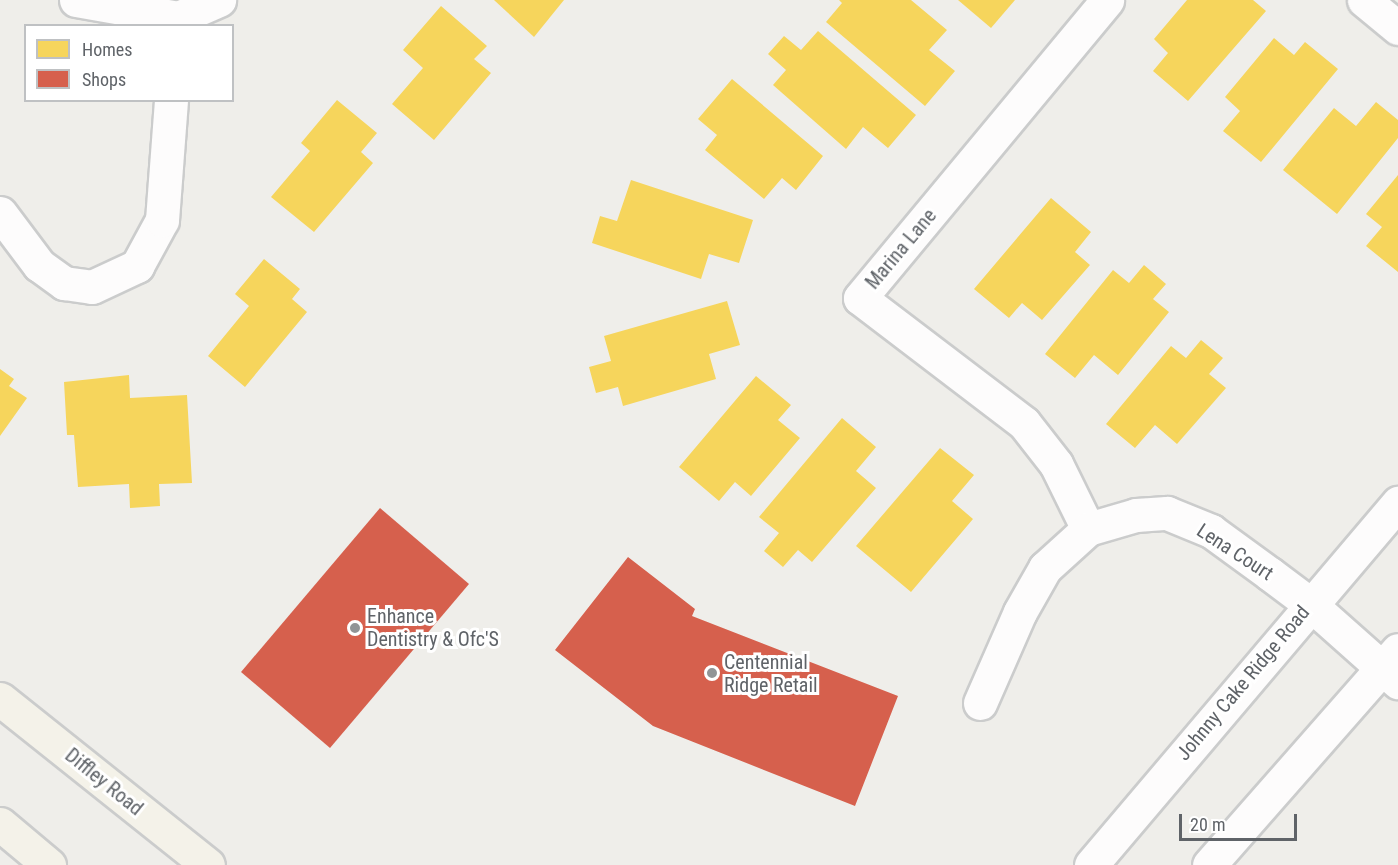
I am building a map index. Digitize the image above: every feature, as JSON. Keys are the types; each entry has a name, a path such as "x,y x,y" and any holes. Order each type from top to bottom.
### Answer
{"main road":[{"name":"Diffley Road","path":"0,699 208,865"},
{"path":"0,824 50,865"}],"street":[{"path":"76,0 177,22 219,0"},
{"name":"Marina Lane","path":"1088,529 1056,464 1024,423 860,298 1107,0"},
{"path":"1364,0 1398,28"},
{"path":"0,213 39,266 64,283 92,287 137,266 162,220 171,102"},
{"name":"Johnny Cake Ridge Road","path":"1091,865 1398,503"},
{"name":"Lena Court","path":"980,703 1020,612 1045,568 1088,529 1136,515 1167,513 1211,531 1394,669"},
{"path":"1209,865 1394,669"}],"building: Homes":[{"path":"494,0 564,0 534,37"},
{"path":"839,0 911,0 947,30 929,50 955,71 925,106 826,22 842,3"},
{"path":"958,0 1015,0 991,28"},
{"path":"1187,0 1253,0 1266,11 1188,101 1153,71 1168,53 1154,39"},
{"path":"441,6 487,46 474,59 491,73 434,140 392,104 423,68 403,50"},
{"path":"818,31 916,115 888,148 863,127 846,149 773,85 786,70 768,54 784,36 801,50"},
{"path":"1274,38 1294,55 1305,42 1338,69 1261,162 1223,131 1240,111 1225,97"},
{"path":"732,79 823,156 796,190 782,178 764,199 705,150 717,135 698,119"},
{"path":"337,100 377,133 361,152 373,163 314,232 271,197 310,151 301,143"},
{"path":"1376,102 1398,120 1398,138 1337,214 1283,170 1334,108 1356,126"},
{"path":"1398,175 1398,272 1366,246 1382,227 1366,214"},
{"path":"631,180 753,220 739,263 709,254 701,279 592,243 600,216 617,221"},
{"path":"1051,198 1091,232 1075,252 1090,265 1042,320 1022,303 1009,318 974,289"},
{"path":"264,259 300,289 292,299 307,312 245,387 208,356 249,306 235,294"},
{"path":"1144,265 1166,284 1153,299 1169,312 1118,375 1094,355 1075,378 1045,354 1113,270 1129,283"},
{"path":"727,301 740,345 709,354 716,379 623,406 618,387 596,393 589,367 611,361 604,336"},
{"path":"1201,340 1223,358 1209,374 1226,388 1177,444 1155,425 1135,448 1106,424 1171,346 1186,358"},
{"path":"0,369 14,379 9,386 27,398 0,436"},
{"path":"129,375 130,398 187,395 192,483 159,484 160,506 130,508 129,484 78,487 74,435 67,435 64,382"},
{"path":"756,376 791,405 778,420 800,438 751,496 735,482 719,501 679,467"},
{"path":"842,418 876,447 856,471 876,488 812,562 798,550 783,567 764,551 779,533 759,517"},
{"path":"940,448 974,475 952,501 973,519 911,592 856,546"}],"building: Shops":[{"name":"Enhance Dentistry & Ofc'S","path":"380,508 469,584 330,748 241,672"},
{"name":"Centennial Ridge Retail","path":"628,557 695,609 692,616 898,696 855,806 653,726 555,650"}],"place":[{"name":"Enhance Dentistry & Ofc'S","path":"355,628"},
{"name":"Centennial Ridge Retail","path":"712,673"}]}
